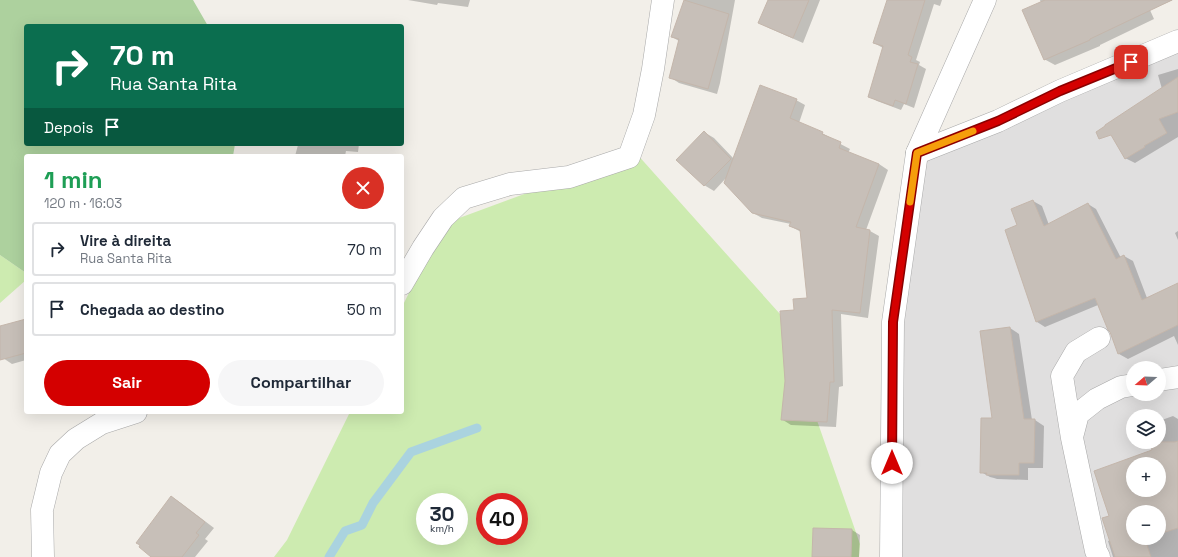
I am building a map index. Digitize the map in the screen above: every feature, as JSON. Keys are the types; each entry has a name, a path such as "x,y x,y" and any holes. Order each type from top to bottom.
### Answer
{"street":[{"path":"404,281 443,218 464,198 510,184 569,177 629,156 644,115 653,69 663,0"},
{"path":"891,557 893,322 917,153 985,0"},
{"path":"917,153 998,121 1060,91 1178,41"},
{"path":"1099,338 1076,352 1062,376 1072,438 1096,551 1099,557"},
{"path":"1166,379 1178,377"},
{"path":"1072,438 1078,414 1097,399 1121,387 1126,386"},
{"path":"43,557 42,510 51,473 60,454 76,439 102,423 130,414"}],"shaded area":[{"path":"1178,49 1178,557 882,557 917,153"}],"green space":[{"path":"0,0 193,0 207,24 24,24 24,146 235,146 233,154 24,154 24,272 0,255"},
{"path":"636,153 780,314 860,544 859,557 274,557 287,540 349,414 404,414 404,303 443,224"},
{"path":"0,255 24,272 24,282 0,303"}],"building":[{"path":"684,0 729,14 708,89 669,78 679,39 671,37"},
{"path":"768,0 809,0 793,38 758,23"},
{"path":"887,0 925,0 908,55 912,57 910,62 918,64 906,104 895,100 893,106 868,97 883,46 873,43"},
{"path":"1045,0 1172,0 1090,40 1044,60 1022,10"},
{"path":"1178,77 1178,112 1159,119 1167,133 1125,159 1111,135 1099,139 1096,132"},
{"path":"760,85 797,99 790,118 823,132 822,134 841,142 839,148 879,164 856,227 870,230 860,313 832,310 834,382 830,382 827,422 781,420 785,381 780,311 794,310 793,299 807,298 800,230 789,226 791,222 752,213 724,183"},
{"path":"704,131 731,159 704,186 676,160"},
{"path":"1033,200 1044,226 1088,203 1116,259 1124,255 1142,300 1178,283 1178,325 1118,354 1095,298 1036,322 1005,230 1017,225 1011,209"},
{"path":"24,320 24,354 0,360 0,326"},
{"path":"1010,327 1024,419 1035,419 1034,463 1019,463 1019,475 986,475 987,473 980,473 981,418 992,418 980,331"},
{"path":"1178,441 1178,528 1166,532 1166,505 1126,505 1126,545 1147,545 1151,557 1115,557 1102,518 1109,516 1094,471 1126,459 1126,497 1166,497 1166,457 1133,457 1152,449 1166,449 1166,442"},
{"path":"171,496 205,522 196,533 199,535 182,557 151,557 139,547 140,545 136,543"},
{"path":"813,528 852,529 851,557 812,557"}],"waterway":[{"path":"329,557 345,531 362,525 373,503 411,452 477,428"}],"slow traffic":[{"path":"910,202 917,153 973,131"}],"route":[{"path":"892,463 893,322 917,153 998,121 1060,91 1131,62"}]}
